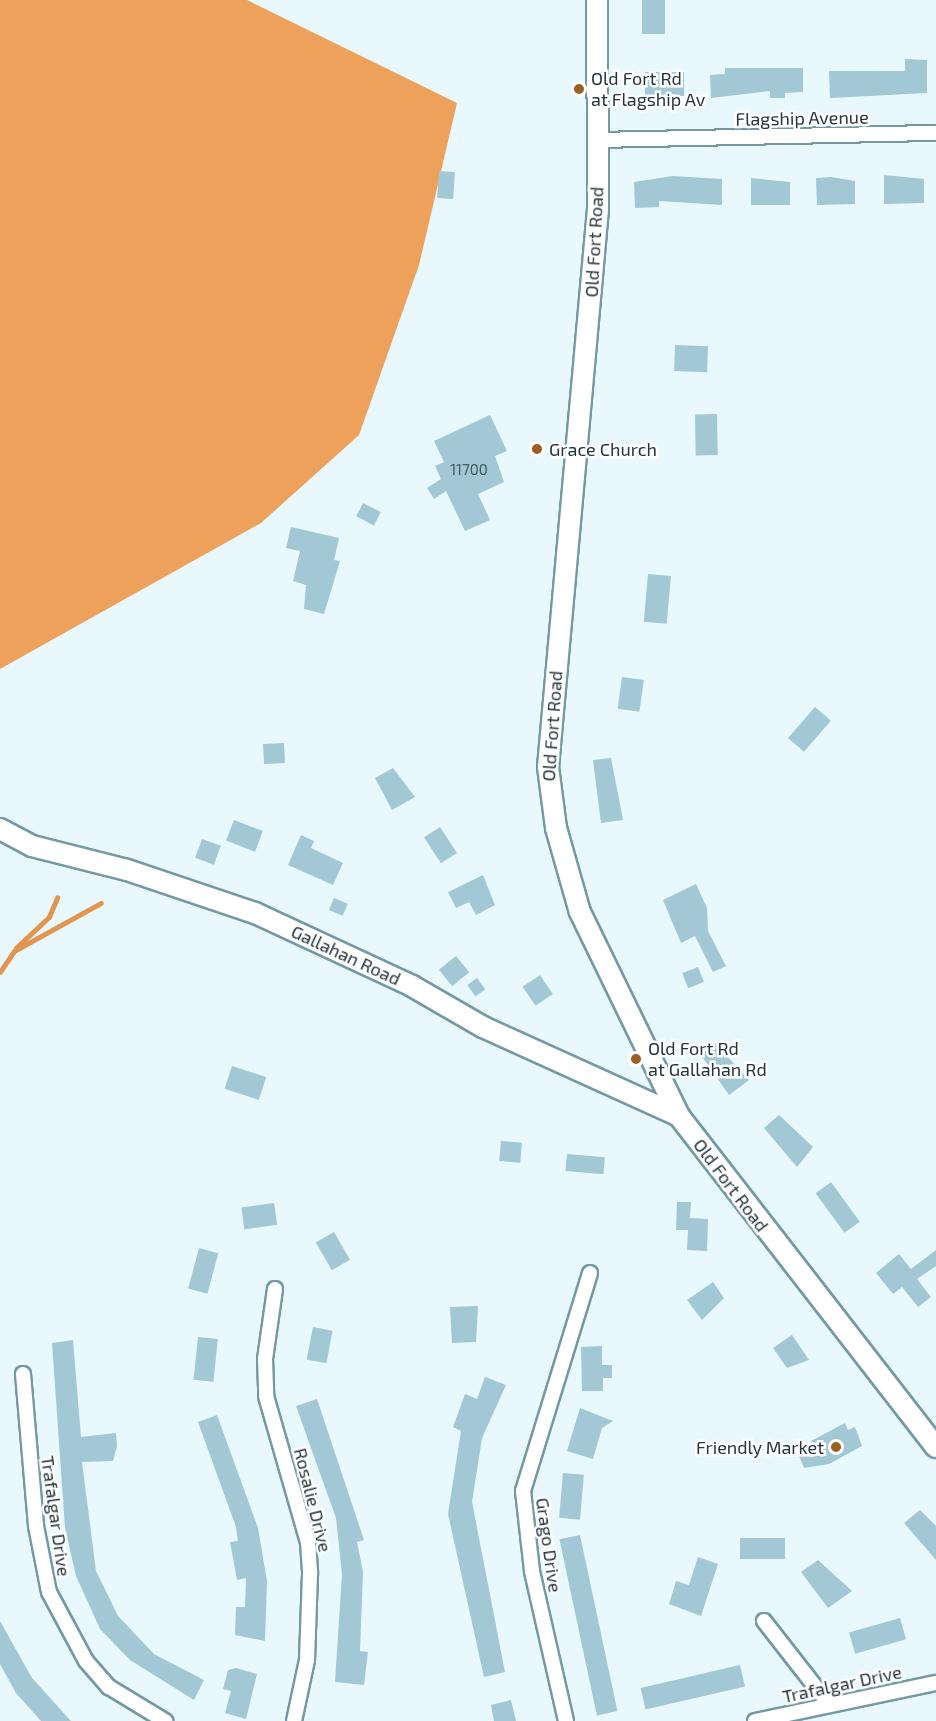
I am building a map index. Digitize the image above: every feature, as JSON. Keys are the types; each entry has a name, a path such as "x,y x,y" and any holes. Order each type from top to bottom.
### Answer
{"main road":[{"name":"Old Fort Road","path":"597,0 597,140 583,407 548,790 580,912 679,1116 936,1447"},
{"name":"Gallahan Road","path":"0,829 32,846 127,870 255,913 412,986 483,1027 679,1116"}],"street":[{"name":"Flagship Avenue","path":"597,140 936,133"},
{"name":"Grago Drive","path":"566,1721 532,1570 523,1491 590,1273"},
{"name":"Rosalie Drive","path":"275,1289 265,1359 266,1396 308,1542 310,1574 307,1660 294,1721"},
{"name":"Trafalgar Drive","path":"23,1374 36,1526 49,1592 86,1661 109,1687 165,1721"},
{"path":"764,1621 828,1703"},
{"name":"Trafalgar Drive","path":"755,1721 828,1703 936,1683"}],"shaded area":[{"path":"0,0 247,0 457,103 419,265 359,435 261,523 0,669"}],"building":[{"path":"642,0 665,0 665,34 642,34"},
{"path":"905,59 927,60 927,93 830,98 829,71 905,71"},
{"path":"725,68 803,68 803,92 785,93 785,98 770,98 770,91 711,98 710,75 725,74"},
{"path":"645,72 684,72 684,96 645,96"},
{"path":"439,171 455,172 453,199 437,198"},
{"path":"884,175 924,179 924,203 884,204"},
{"path":"673,176 722,179 722,205 659,201 659,207 635,208 634,182"},
{"path":"831,177 855,181 855,204 817,205 816,178"},
{"path":"751,178 790,182 790,205 751,205"},
{"path":"675,345 708,346 707,372 674,371"},
{"path":"695,414 717,414 718,455 696,455"},
{"path":"490,415 507,451 495,456 504,482 478,494 490,520 465,531 446,491 434,499 427,488 441,479 435,466 444,462 434,441"},
{"path":"363,503 381,512 374,525 356,516"},
{"path":"291,527 339,538 334,560 340,561 324,614 304,609 306,585 293,581 300,551 286,548"},
{"path":"648,574 671,576 667,624 644,622"},
{"path":"622,677 644,680 639,712 618,709"},
{"path":"815,707 831,721 804,752 788,738"},
{"path":"284,743 285,763 264,764 263,744"},
{"path":"611,758 623,820 601,823 593,760"},
{"path":"393,768 415,797 392,810 375,778"},
{"path":"234,820 263,831 255,852 226,841"},
{"path":"440,827 457,853 441,863 424,837"},
{"path":"301,835 314,841 311,848 343,863 333,885 288,865"},
{"path":"202,839 221,846 214,865 195,858"},
{"path":"483,875 495,905 476,915 469,902 456,908 448,892"},
{"path":"696,884 707,908 708,931 726,966 713,972 695,936 681,943 663,900"},
{"path":"334,898 348,904 343,916 329,910"},
{"path":"456,956 469,972 452,986 439,970"},
{"path":"698,967 704,982 688,988 682,973"},
{"path":"540,975 553,994 535,1006 523,987"},
{"path":"477,978 485,989 476,996 467,985"},
{"path":"715,1043 749,1080 729,1095 701,1055"},
{"path":"232,1066 266,1077 259,1100 225,1089"},
{"path":"779,1115 813,1147 797,1167 764,1128"},
{"path":"501,1141 522,1143 520,1163 499,1161"},
{"path":"567,1154 605,1157 603,1174 566,1171"},
{"path":"831,1182 860,1222 844,1233 816,1193"},
{"path":"677,1202 691,1202 690,1218 708,1219 707,1251 687,1250 688,1230 676,1230"},
{"path":"274,1203 277,1225 244,1229 241,1208"},
{"path":"334,1232 350,1260 332,1270 316,1242"},
{"path":"199,1248 218,1253 207,1294 188,1289"},
{"path":"936,1250 936,1266 917,1279 931,1297 918,1307 902,1287 893,1294 876,1273 899,1254 911,1269"},
{"path":"713,1282 724,1298 702,1320 687,1300"},
{"path":"478,1306 476,1342 452,1343 450,1307"},
{"path":"313,1327 333,1331 326,1363 307,1359"},
{"path":"792,1335 809,1360 787,1368 773,1348"},
{"path":"198,1337 218,1339 213,1382 194,1380"},
{"path":"73,1340 81,1437 116,1433 117,1446 113,1461 82,1462 96,1571 118,1616 154,1654 204,1680 194,1700 130,1660 100,1629 76,1576 65,1528 52,1343"},
{"path":"602,1346 602,1365 612,1365 612,1378 603,1378 603,1391 582,1391 581,1347"},
{"path":"485,1377 506,1385 482,1438 472,1502 505,1672 484,1677 448,1514 461,1431 453,1427 465,1394 477,1399"},
{"path":"317,1399 364,1540 357,1542 363,1572 360,1651 368,1652 364,1685 335,1682 342,1574 336,1518 296,1406"},
{"path":"580,1408 613,1421 602,1428 593,1459 567,1451"},
{"path":"217,1415 258,1528 267,1581 265,1641 235,1635 236,1607 245,1607 246,1578 237,1580 230,1542 238,1541 236,1527 198,1422"},
{"name":"Friendly Market","path":"845,1423 848,1430 855,1427 862,1446 829,1464 804,1468 799,1456 814,1449 811,1441"},
{"path":"563,1473 584,1475 580,1520 559,1518"},
{"path":"920,1510 936,1526 936,1560 904,1523"},
{"path":"580,1535 617,1711 597,1715 559,1539"},
{"path":"740,1538 785,1538 785,1559 740,1559"},
{"path":"698,1557 718,1564 701,1616 669,1604 676,1581 689,1585"},
{"path":"818,1560 852,1591 828,1608 801,1572"},
{"path":"900,1618 906,1639 855,1654 849,1633"},
{"path":"0,1621 32,1678 71,1721 41,1721 16,1693 0,1664"},
{"path":"740,1665 745,1686 646,1709 641,1688"},
{"path":"236,1668 257,1674 246,1719 225,1713 231,1691 223,1689 228,1670"},
{"path":"511,1700 516,1721 494,1721 491,1705"}],"waterway":[{"path":"16,948 49,917 57,898"},
{"path":"0,972 14,951 101,903"}],"place":[{"name":"Old Fort Rd at Flagship Av","path":"579,89"},
{"name":"Grace Church","path":"537,449"},
{"name":"Old Fort Rd at Gallahan Rd","path":"636,1059"},
{"name":"Friendly Market","path":"836,1447"}]}
